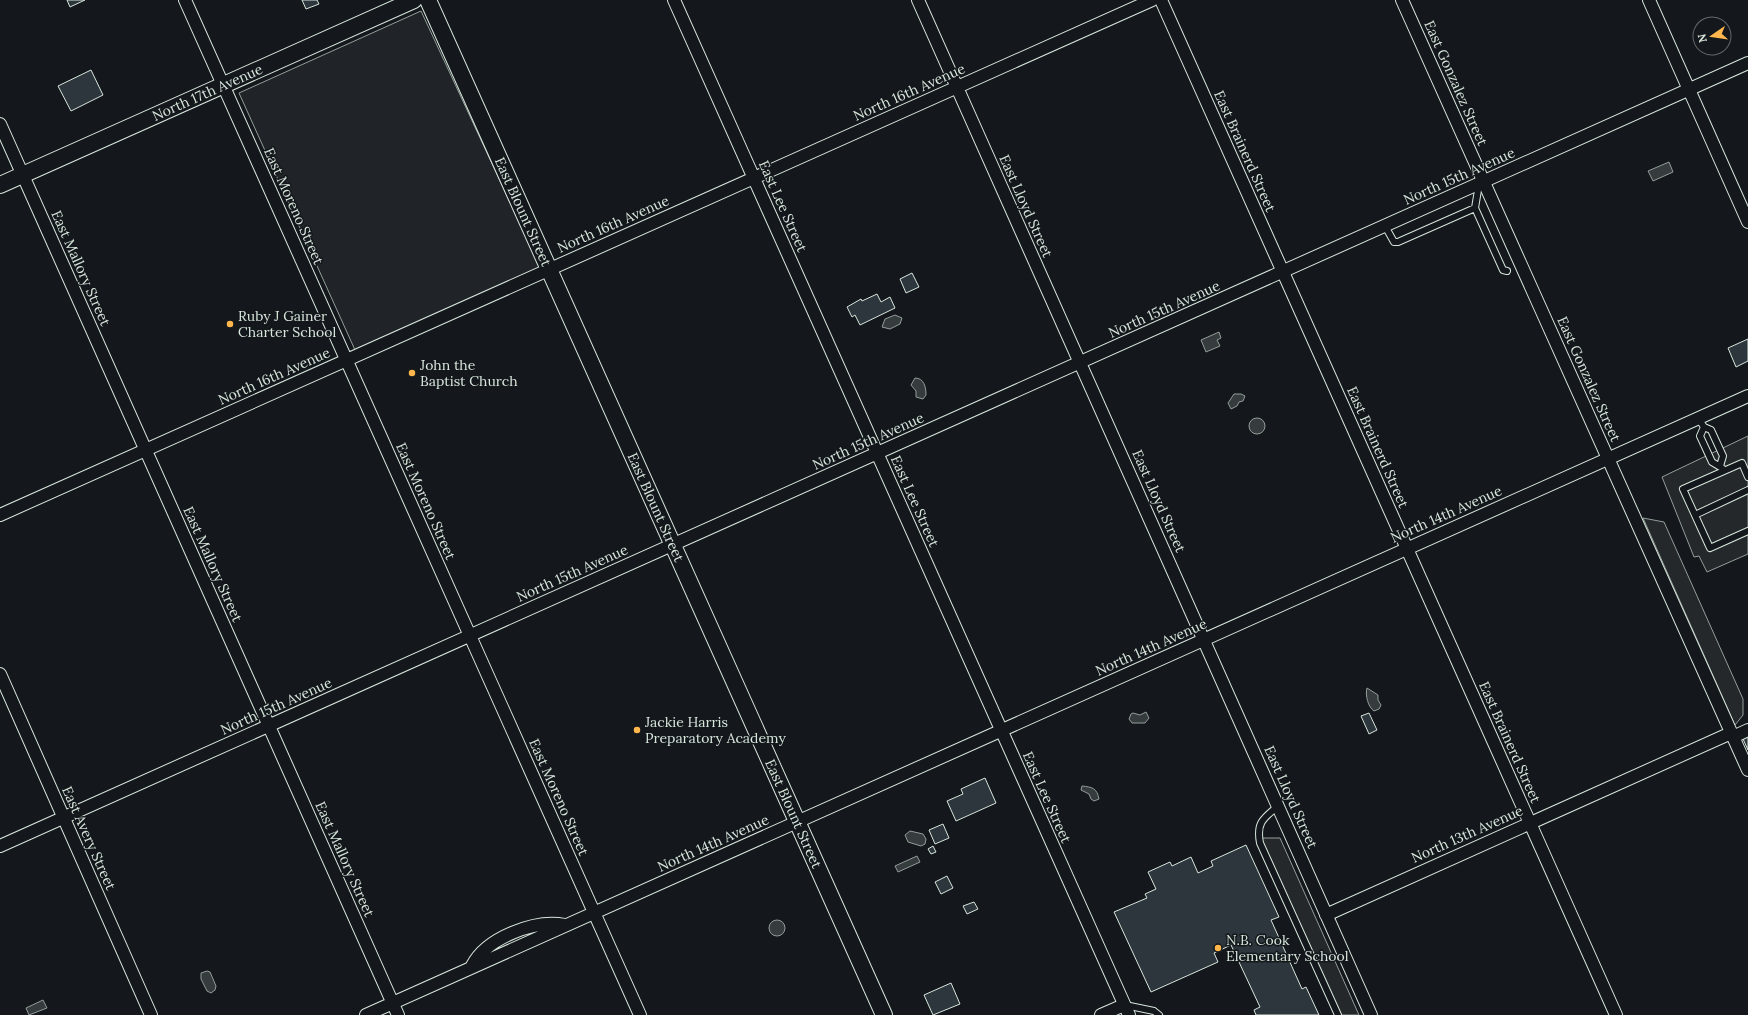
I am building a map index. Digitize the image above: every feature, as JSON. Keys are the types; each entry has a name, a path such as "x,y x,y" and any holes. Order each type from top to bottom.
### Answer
{"street":[{"name":"East Moreno Street","path":"185,0 640,1015"},
{"name":"North 17th Avenue","path":"0,185 414,0"},
{"name":"East Blount Street","path":"428,0 884,1015"},
{"name":"East Lee Street","path":"674,0 1126,1010"},
{"name":"East Lloyd Street","path":"918,0 1372,1015"},
{"name":"North 16th Avenue","path":"0,515 1152,0"},
{"name":"East Brainerd Street","path":"1161,0 1616,1015"},
{"name":"East Gonzalez Street","path":"1402,0 1482,182 1748,770"},
{"path":"1649,0 1748,222"},
{"name":"North 15th Avenue","path":"0,846 1748,63"},
{"name":"East Mallory Street","path":"0,124 398,1015"},
{"name":"North 14th Avenue","path":"366,1015 472,967 475,959 482,952 498,940 518,930 548,924 566,926 1608,458 1701,422 1748,396"},
{"name":"East Avery Street","path":"0,674 151,1015"},
{"name":"North 13th Avenue","path":"1326,914 1529,822 1732,735 1748,730"},
{"path":"1100,1015 1126,1010"}],"lane":[{"path":"1482,182 1475,208 1503,270 1507,271"},
{"path":"1385,226 1394,242 1398,242 1475,208"},
{"path":"1701,422 1700,436 1712,462 1722,468"},
{"path":"1701,422 1711,430 1723,456 1722,468"},
{"path":"1748,477 1742,463 1722,468 1682,489 1710,548 1748,531"},
{"path":"1695,515 1748,490"},
{"path":"1278,806 1262,819 1258,830 1260,843 1338,1015"},
{"path":"1126,1010 1154,1011 1159,1015"}],"shaded area":[{"path":"421,11 541,269 355,350 239,93"},
{"path":"1669,162 1673,172 1653,181 1648,171"},
{"path":"895,315 902,318 900,324 890,329 882,327 885,319"},
{"path":"1219,332 1221,338 1217,340 1220,346 1206,352 1201,340"},
{"path":"915,378 921,380 925,386 926,395 923,399 916,397 916,391 911,385"},
{"path":"1234,394 1241,394 1245,396 1243,401 1239,402 1237,406 1231,409 1228,403"},
{"path":"1257,418 1263,420 1265,426 1263,432 1257,434 1251,432 1249,426 1251,420"},
{"path":"1748,436 1748,554 1707,572 1699,556 1694,557 1662,477"},
{"path":"1643,518 1664,522 1743,699 1743,715 1735,725"},
{"path":"1367,688 1378,695 1378,700 1381,705 1379,709 1374,711 1370,707 1366,691"},
{"path":"1146,712 1149,718 1145,723 1132,723 1129,719 1133,713 1140,715"},
{"path":"1082,786 1094,789 1097,792 1099,799 1094,801 1091,799 1089,794 1081,790"},
{"path":"910,831 923,834 926,839 925,844 921,846 908,842 905,835"},
{"path":"1259,838 1280,838 1359,1015 1338,1015"},
{"path":"917,856 920,862 898,872 895,866"},
{"path":"777,920 784,925 785,928 780,935 777,936 770,931 769,928 774,921"},
{"path":"207,971 210,972 216,986 215,990 211,993 207,991 201,979 201,973"},
{"path":"43,1000 47,1008 29,1015 26,1008"}],"building":[{"path":"67,0 85,0 70,7"},
{"path":"302,0 317,0 319,4 306,9"},
{"path":"91,70 103,95 71,111 58,86"},
{"path":"912,273 919,287 906,293 900,279"},
{"path":"877,294 881,302 890,297 895,308 860,325 855,315 852,317 847,307 861,299 862,301"},
{"path":"1748,339 1748,361 1736,367 1728,348"},
{"path":"1369,713 1377,730 1369,734 1361,716"},
{"path":"1748,726 1748,750 1739,730"},
{"path":"985,778 996,803 956,821 947,801 963,794 961,789"},
{"path":"943,824 949,838 935,844 929,830"},
{"path":"1246,845 1279,917 1271,920 1302,989 1306,987 1319,1015 1256,1015 1254,1010 1260,1007 1231,945 1214,953 1218,962 1151,992 1114,912 1147,898 1145,894 1156,889 1148,872 1170,862 1172,866 1191,857 1198,873 1213,866 1211,861"},
{"path":"933,846 936,852 931,854 928,849"},
{"path":"947,876 953,888 941,894 935,882"},
{"path":"974,902 978,909 967,914 963,906"},
{"path":"951,983 960,1004 933,1015 924,995"}],"place":[{"name":"Ruby J Gainer Charter School","path":"230,324"},
{"name":"John the Baptist Church","path":"412,373"},
{"name":"Jackie Harris Preparatory Academy","path":"637,730"},
{"name":"N.B. Cook Elementary School","path":"1218,948"}]}
